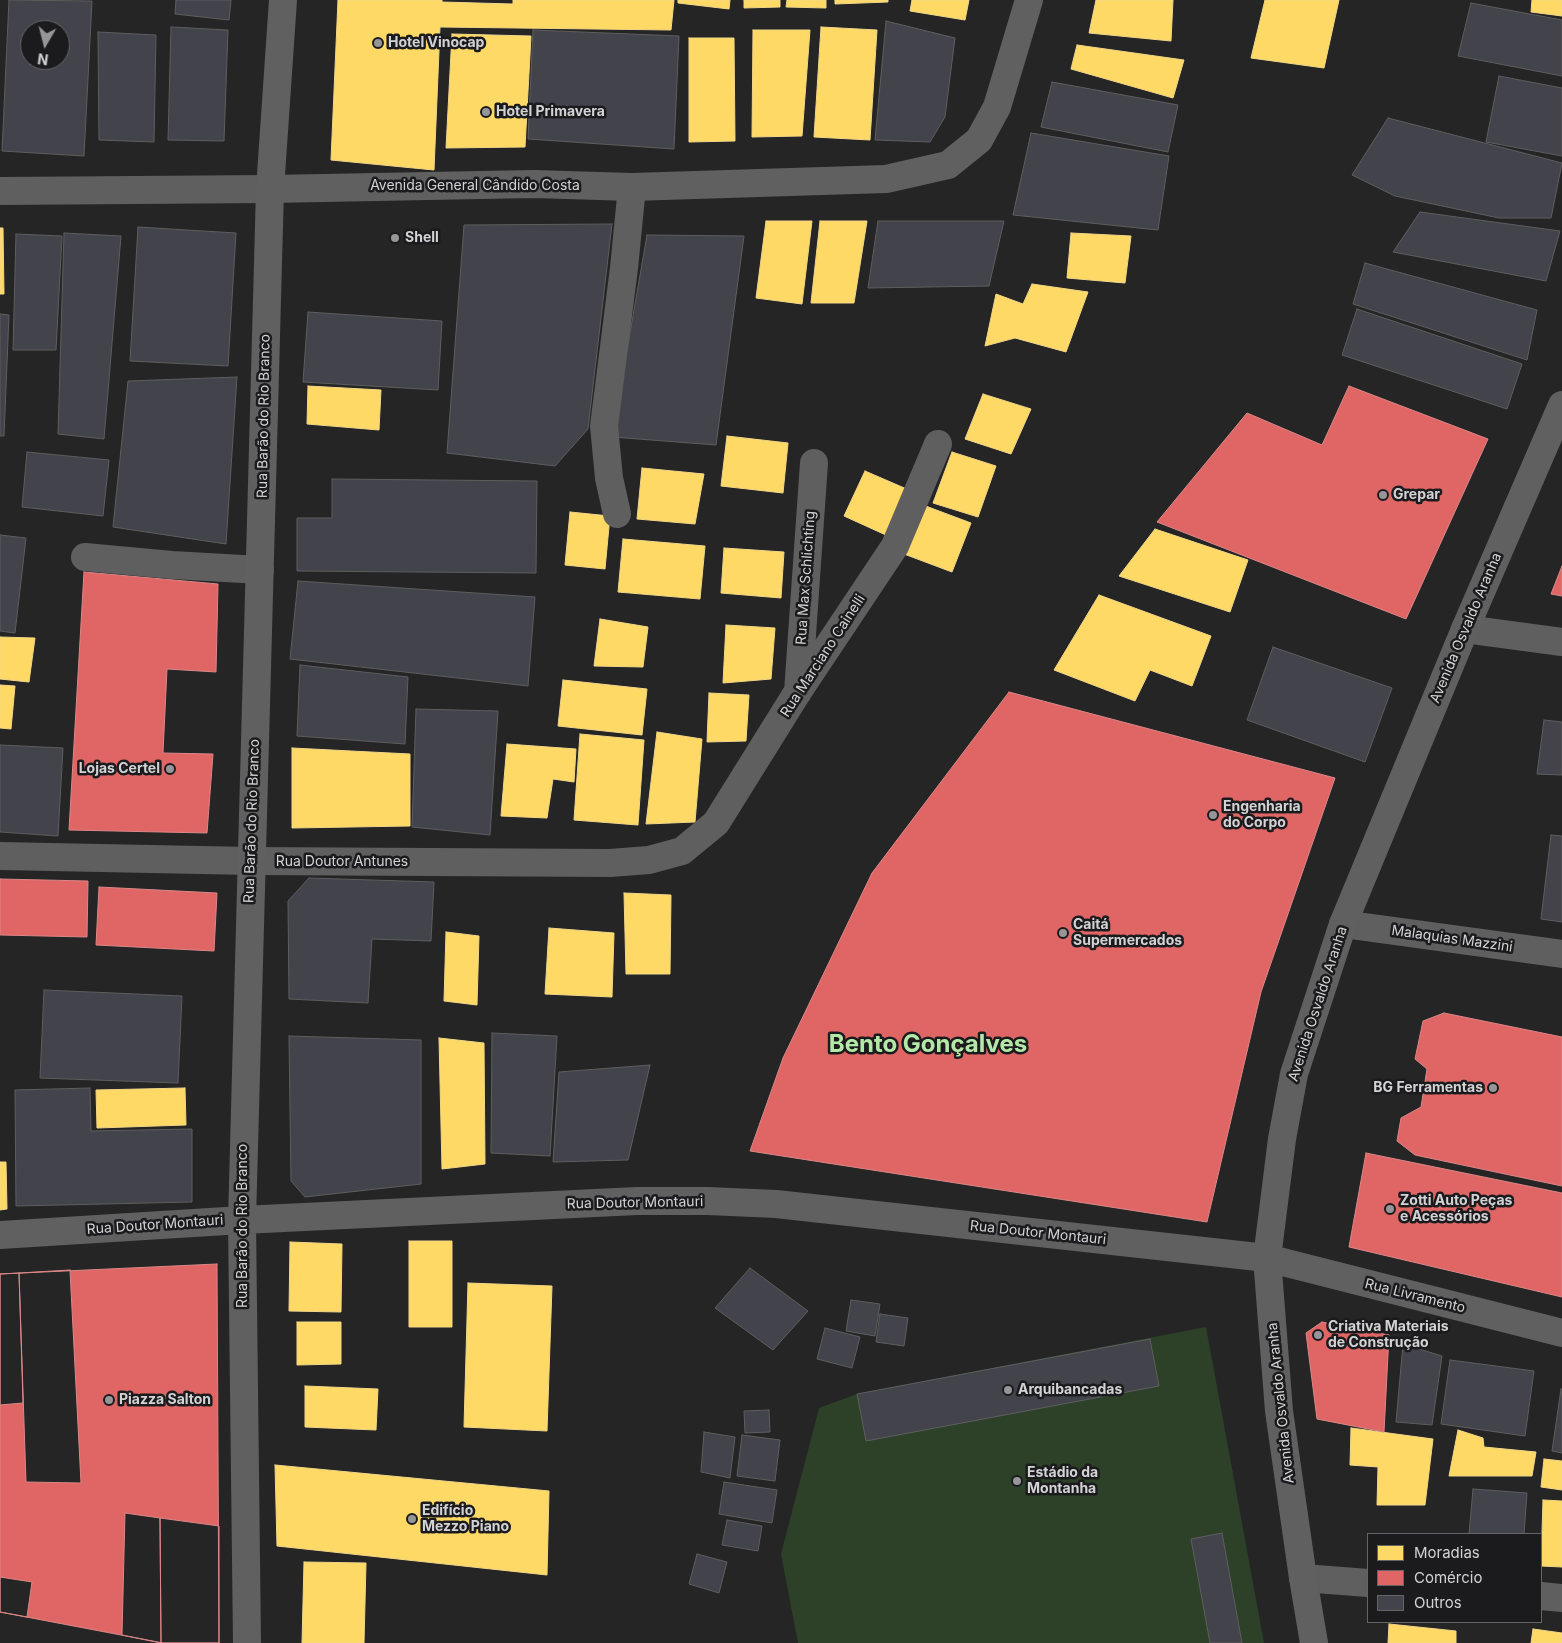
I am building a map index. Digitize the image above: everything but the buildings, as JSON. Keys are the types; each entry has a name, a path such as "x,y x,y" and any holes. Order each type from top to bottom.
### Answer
{"main road":[{"name":"Rua Barão do Rio Branco","path":"247,1643 242,1220 270,189 283,0"},
{"name":"Avenida General Cândido Costa","path":"270,189 534,184 632,187 886,179 948,165 979,140 997,106 1029,0"},
{"name":"Avenida Osvaldo Aranha","path":"1314,1643 1279,1411 1267,1258 1282,1139 1294,1074 1343,924 1465,629 1562,405"},
{"name":"Rua Doutor Montauri","path":"0,1235 242,1220 627,1202 708,1201 776,1204 1267,1258"},
{"name":"Rua Livramento","path":"1267,1258 1562,1334"}],"street":[{"path":"617,514 609,478 604,426 632,187"},
{"name":"Avenida General Cândido Costa","path":"0,191 270,189"},
{"name":"Rua Marciano Cainelli","path":"682,851 716,823 797,693 895,546 938,444"},
{"name":"Rua Max Schlichting","path":"797,693 814,463"},
{"path":"85,557 172,565 260,570"},
{"path":"1465,629 1562,642"},
{"name":"Rua Doutor Antunes","path":"0,856 251,861 610,863 649,860 682,851"},
{"name":"Malaquias Mazzini","path":"1343,924 1562,954"},
{"path":"1303,1578 1367,1583"},
{"path":"1542,1596 1562,1598"}],"green space":[{"name":"Estádio da Montanha","path":"1206,1327 1264,1643 798,1643 781,1554 819,1408 857,1394"}],"place":[{"name":"Hotel Vinocap","path":"378,43"},
{"name":"Hotel Primavera","path":"486,112"},
{"name":"Shell","path":"395,238"},
{"name":"Grepar","path":"1383,495"},
{"name":"Lojas Certel","path":"170,769"},
{"name":"Engenharia do Corpo","path":"1213,815"},
{"name":"Caitá Supermercados","path":"1063,933"},
{"name":"BG Ferramentas","path":"1493,1088"},
{"name":"Zotti Auto Peças e Acessórios","path":"1390,1209"},
{"name":"Criativa Materiais de Construção","path":"1318,1335"},
{"name":"Arquibancadas","path":"1008,1390"},
{"name":"Piazza Salton","path":"109,1400"},
{"name":"Estádio da Montanha","path":"1017,1481"},
{"name":"Edifício Mezzo Piano","path":"412,1519"}],"district":[{"name":"Bento Gonçalves","path":"928,1045"}]}
